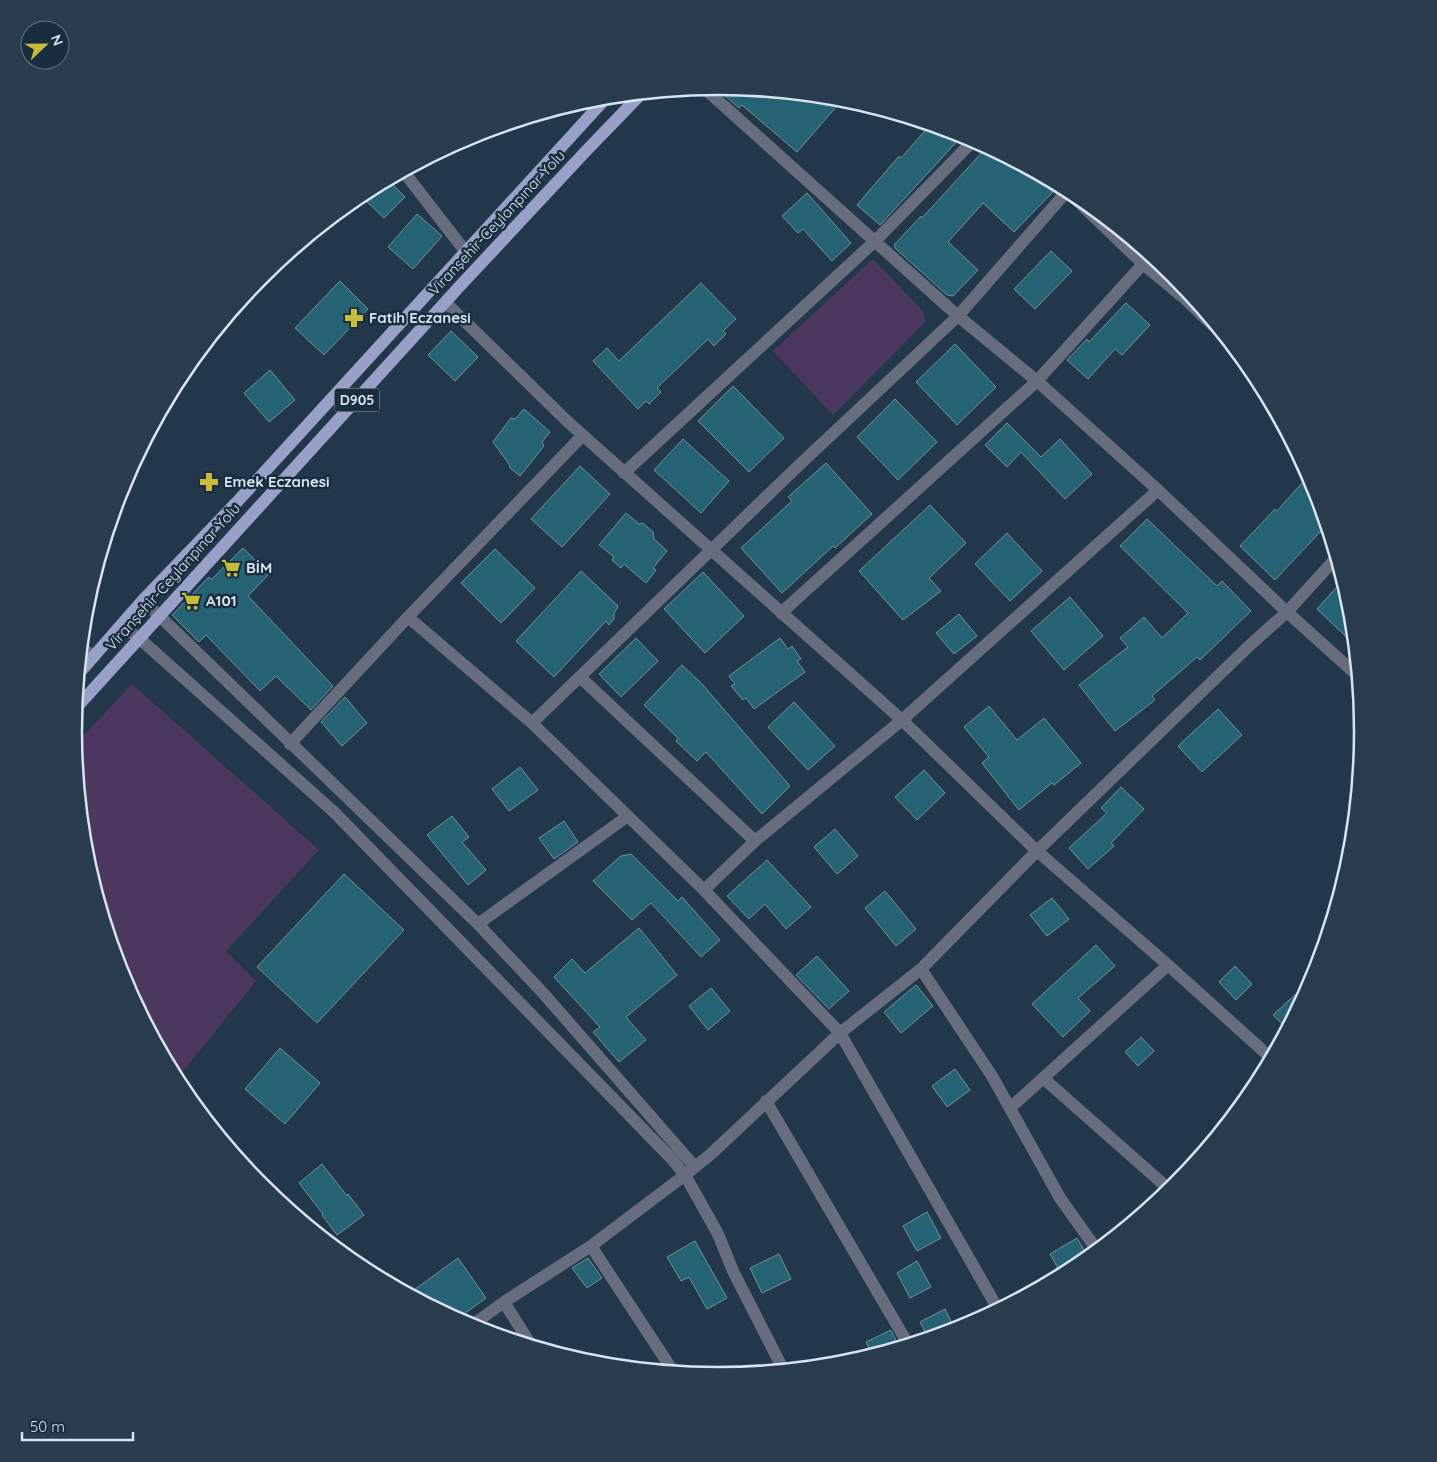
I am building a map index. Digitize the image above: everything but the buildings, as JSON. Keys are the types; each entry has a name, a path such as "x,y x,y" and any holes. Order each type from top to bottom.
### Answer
{"main road":[{"name":"Viranşehir-Ceylanpınar Yolu","path":"83,700 446,303 635,100"},
{"name":"Viranşehir-Ceylanpınar Yolu","path":"86,665 143,600 236,503 598,106"}],"street":[{"path":"712,95 958,316 1037,381 1158,490 1351,670"},
{"path":"624,473 874,242 968,146"},
{"path":"408,177 465,251"},
{"path":"532,723 958,316 1062,196"},
{"path":"1099,221 1143,264 1171,285"},
{"path":"781,613 1037,381 1143,264"},
{"path":"446,303 624,473 902,720 1037,851 1266,1054"},
{"path":"290,744 408,617 583,435"},
{"path":"704,890 755,841 902,720 1158,490"},
{"path":"479,1320 591,1246 690,1171 711,1154 840,1033 921,969 1037,851 1249,646 1287,612 1332,562"},
{"path":"143,600 478,924 543,992 690,1171 733,1271 780,1364"},
{"path":"408,617 532,723 704,890 840,1033 995,1303"},
{"path":"121,625 140,639 334,812 671,1158 690,1171"},
{"path":"88,652 94,657"},
{"path":"580,677 755,841"},
{"path":"478,924 628,816"},
{"path":"1010,1108 1168,965"},
{"path":"921,969 992,1076 1060,1198 1093,1245"},
{"path":"1043,1078 1164,1185"},
{"path":"766,1101 905,1338"},
{"path":"591,1246 669,1365"},
{"path":"504,1302 526,1336"}],"shaded area":[{"path":"873,259 923,311 925,322 833,415 773,351"},
{"path":"132,684 319,850 226,951 256,981 183,1072 148,1012 131,974 104,896 88,814 82,737"}],"place":[{"name":"Fatih Eczanesi","path":"354,318"},
{"name":"Emek Eczanesi","path":"209,482"},
{"name":"BİM","path":"231,568"},
{"name":"A101","path":"191,601"}]}
